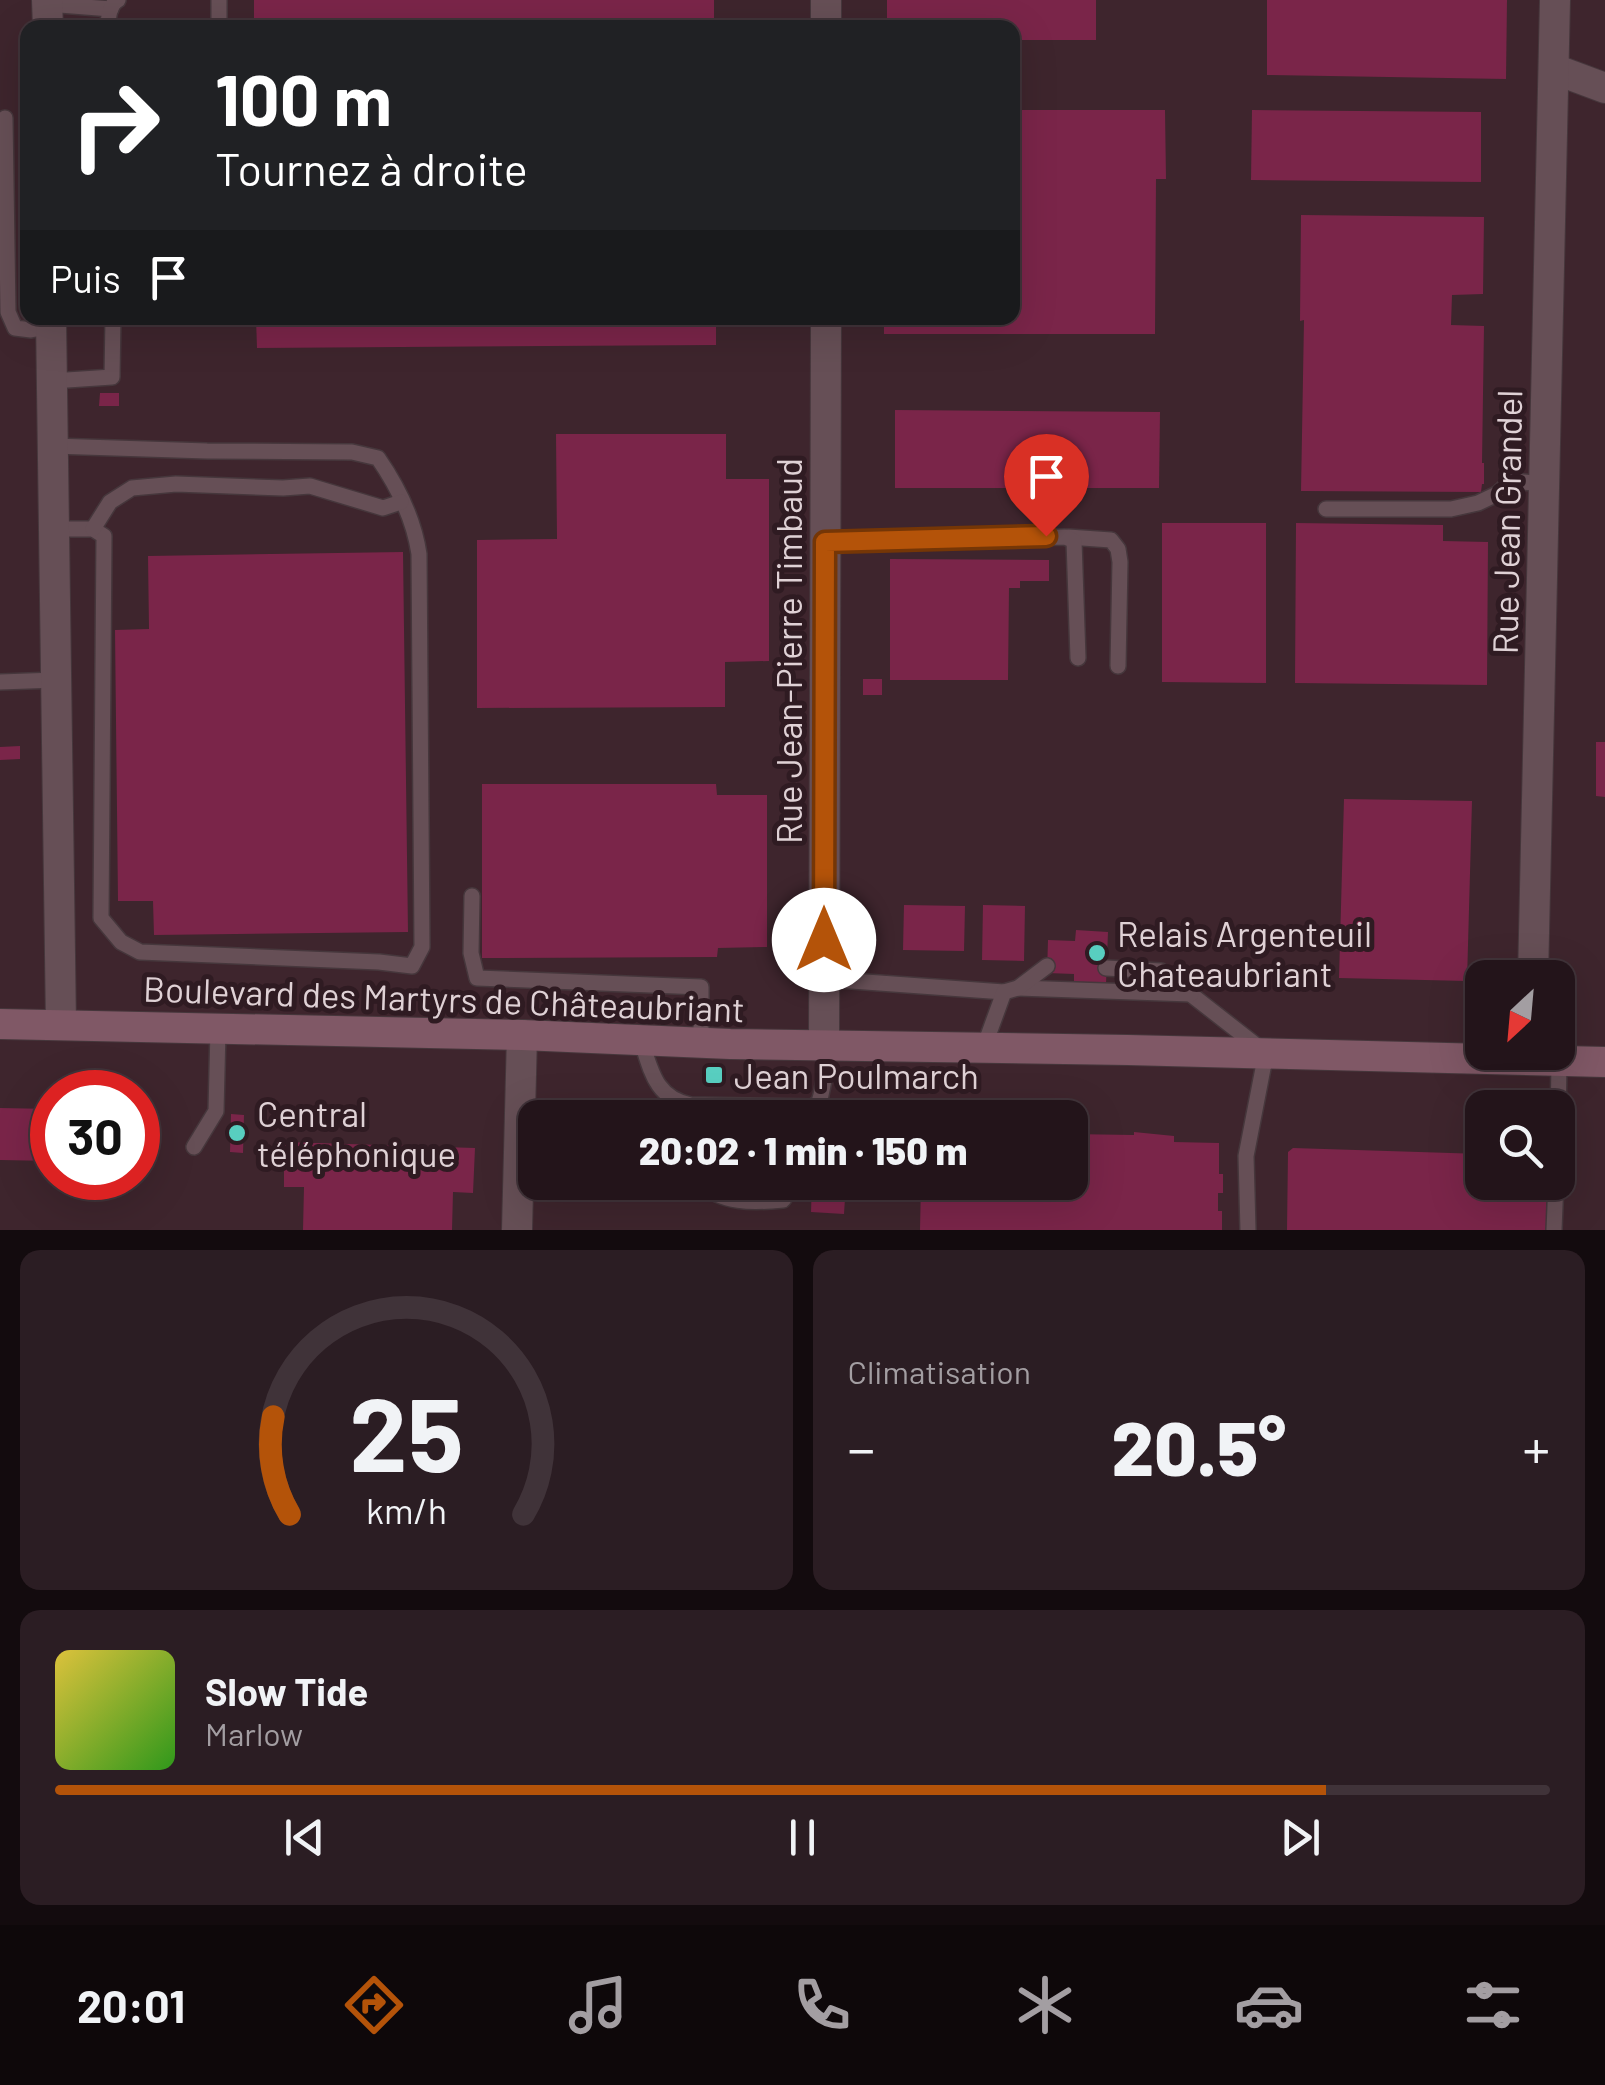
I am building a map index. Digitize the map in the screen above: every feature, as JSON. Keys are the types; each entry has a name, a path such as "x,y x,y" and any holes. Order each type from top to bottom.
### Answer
{"main road":[{"name":"Boulevard des Martyrs de Châteaubriant","path":"0,1024 700,1043 1465,1057"},
{"name":"Boulevard des Martyrs de Châteaubriant","path":"1575,1060 1605,1062"}],"street":[{"name":"Rue Jean Grandel","path":"1533,960 1555,0"},
{"path":"1554,69 1605,88"},
{"path":"51,325 61,1026"},
{"name":"Rue Jean-Pierre Timbaud","path":"826,325 824,979 828,1045"},
{"path":"517,1230 522,1036"}],"lane":[{"path":"47,10 115,4"},
{"path":"5,118 8,312 15,328 31,330 44,325"},
{"path":"52,381 112,376 113,325"},
{"path":"53,446 352,452 378,458 416,532 418,554 422,947 412,966 140,952 121,942 101,918 104,536 93,529 54,529"},
{"path":"1326,509 1450,509 1487,499 1511,481 1544,484"},
{"path":"93,529 110,502 132,488 176,484 310,486 383,508 402,502"},
{"path":"1065,537 1074,541 1078,658"},
{"path":"825,542 1065,537 1111,540 1118,549 1120,562 1118,666"},
{"path":"0,682 56,680"},
{"path":"472,896 471,953 476,978 701,986 700,1043"},
{"path":"984,1047 1011,990 1047,966"},
{"path":"1106,968 1161,971 1266,1054 1246,1156 1248,1230"},
{"path":"824,979 1011,990 1191,994"},
{"path":"194,1147 216,1111 218,1030"},
{"path":"641,1040 655,1084 675,1100"},
{"path":"819,1100 828,1045"},
{"path":"734,1200 783,1200"},
{"path":"1554,1230 1555,1200"}],"shaded area":[{"path":"0,0 1605,0 1605,1230 0,1230"}],"building":[{"path":"254,0 714,0 714,20 254,20"},
{"path":"887,0 1096,0 1096,40 1020,40 1020,20 887,20"},
{"path":"1267,0 1507,0 1506,79 1267,75"},
{"path":"1020,110 1165,110 1166,179 1156,179 1155,334 884,334 884,325 1020,325"},
{"path":"1252,110 1481,112 1481,182 1251,180"},
{"path":"1301,215 1484,217 1483,294 1452,295 1451,325 1484,326 1481,492 1301,491"},
{"path":"256,325 716,325 716,345 257,348"},
{"path":"100,393 119,393 119,406 99,406"},
{"path":"895,410 1160,412 1159,488 895,488"},
{"path":"556,434 726,434 726,479 769,479 769,661 725,662 725,707 477,708 477,540 557,539"},
{"path":"1162,523 1266,523 1266,683 1162,682"},
{"path":"1296,523 1443,525 1443,541 1488,542 1487,685 1295,683"},
{"path":"403,552 408,932 154,935 153,901 118,901 115,630 149,629 148,556"},
{"path":"890,559 1049,560 1049,581 1020,581 1020,588 1009,588 1008,680 890,680"},
{"path":"863,679 882,679 882,695 863,695"},
{"path":"1596,742 1605,742 1605,797 1596,796"},
{"path":"20,746 20,759 0,760 0,747"},
{"path":"482,784 716,784 717,795 767,795 767,947 718,948 717,957 482,958"},
{"path":"1344,799 1472,801 1465,981 1339,978"},
{"path":"904,905 965,906 964,951 903,950"},
{"path":"983,905 1025,906 1024,961 982,960"},
{"path":"1076,930 1108,932 1106,984 1074,982 1074,974 1047,973 1048,940 1075,941"},
{"path":"853,936 869,937 867,962 851,961"},
{"path":"0,1108 30,1109 30,1161 0,1160"},
{"name":"Central téléphonique","path":"231,1114 244,1115 243,1153 230,1152"},
{"path":"1088,1134 1174,1136 1174,1142 1219,1143 1223,1193 1218,1193 1218,1211 1222,1211 1222,1230 920,1230 921,1200 1088,1200"},
{"path":"284,1142 475,1148 473,1193 453,1192 452,1230 303,1230 304,1187 284,1187"},
{"path":"1293,1148 1465,1153 1465,1200 1547,1200 1546,1230 1287,1230 1288,1152"},
{"path":"811,1200 845,1200 844,1214 811,1212"}],"place":[{"name":"Relais Argenteuil Chateaubriant","path":"1097,953"},
{"name":"Jean Poulmarch","path":"714,1075"},
{"name":"Central téléphonique","path":"237,1133"}],"route":[{"path":"824,940 825,542 1046,536"}]}
